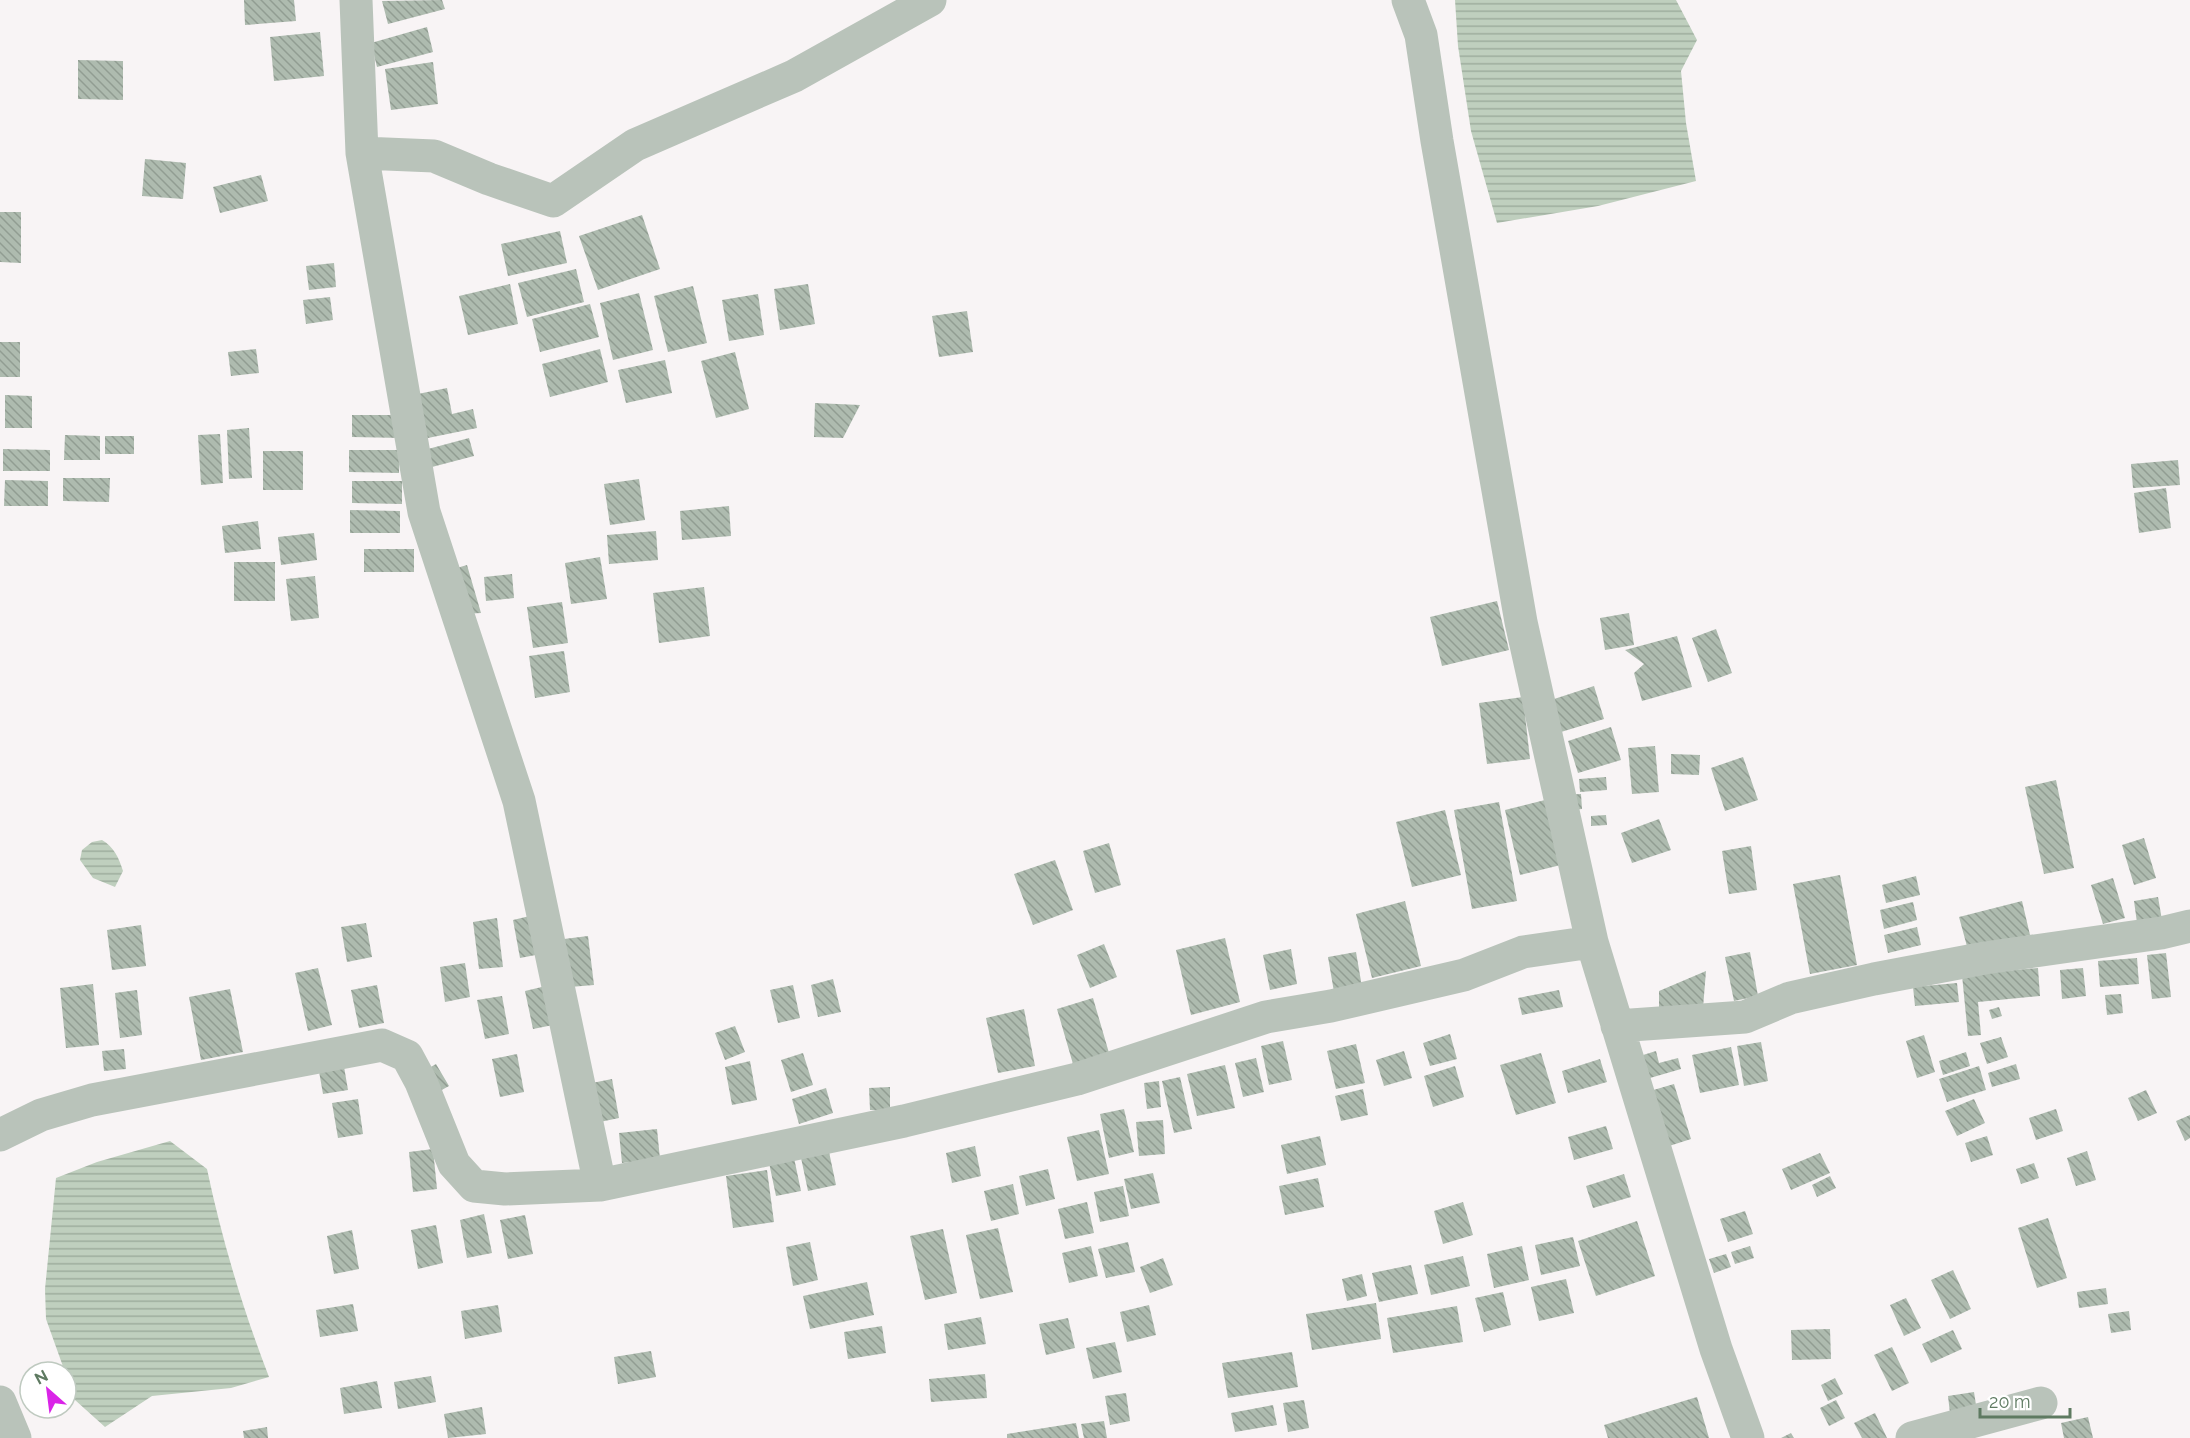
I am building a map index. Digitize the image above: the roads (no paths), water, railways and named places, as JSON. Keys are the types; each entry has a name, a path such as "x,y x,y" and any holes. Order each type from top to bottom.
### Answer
{"street":[{"path":"356,0 362,153 424,512 519,801 600,1185"},
{"path":"362,153 434,156 489,179 554,201 635,145 794,76 930,0"},
{"path":"1408,0 1421,34 1437,141 1521,622 1592,942 1716,1349 1748,1438"},
{"path":"1617,1026 1745,1017 1790,998 1874,979 1985,958 2161,933 2190,926"},
{"path":"0,1135 41,1115 92,1100 382,1046 407,1056 421,1082 454,1164 474,1186 505,1190 600,1185 904,1120 1077,1079 1266,1017 1331,1006 1464,975 1523,952 1592,942"},
{"path":"0,1402 15,1438"},
{"path":"1912,1438 2041,1403"}]}
